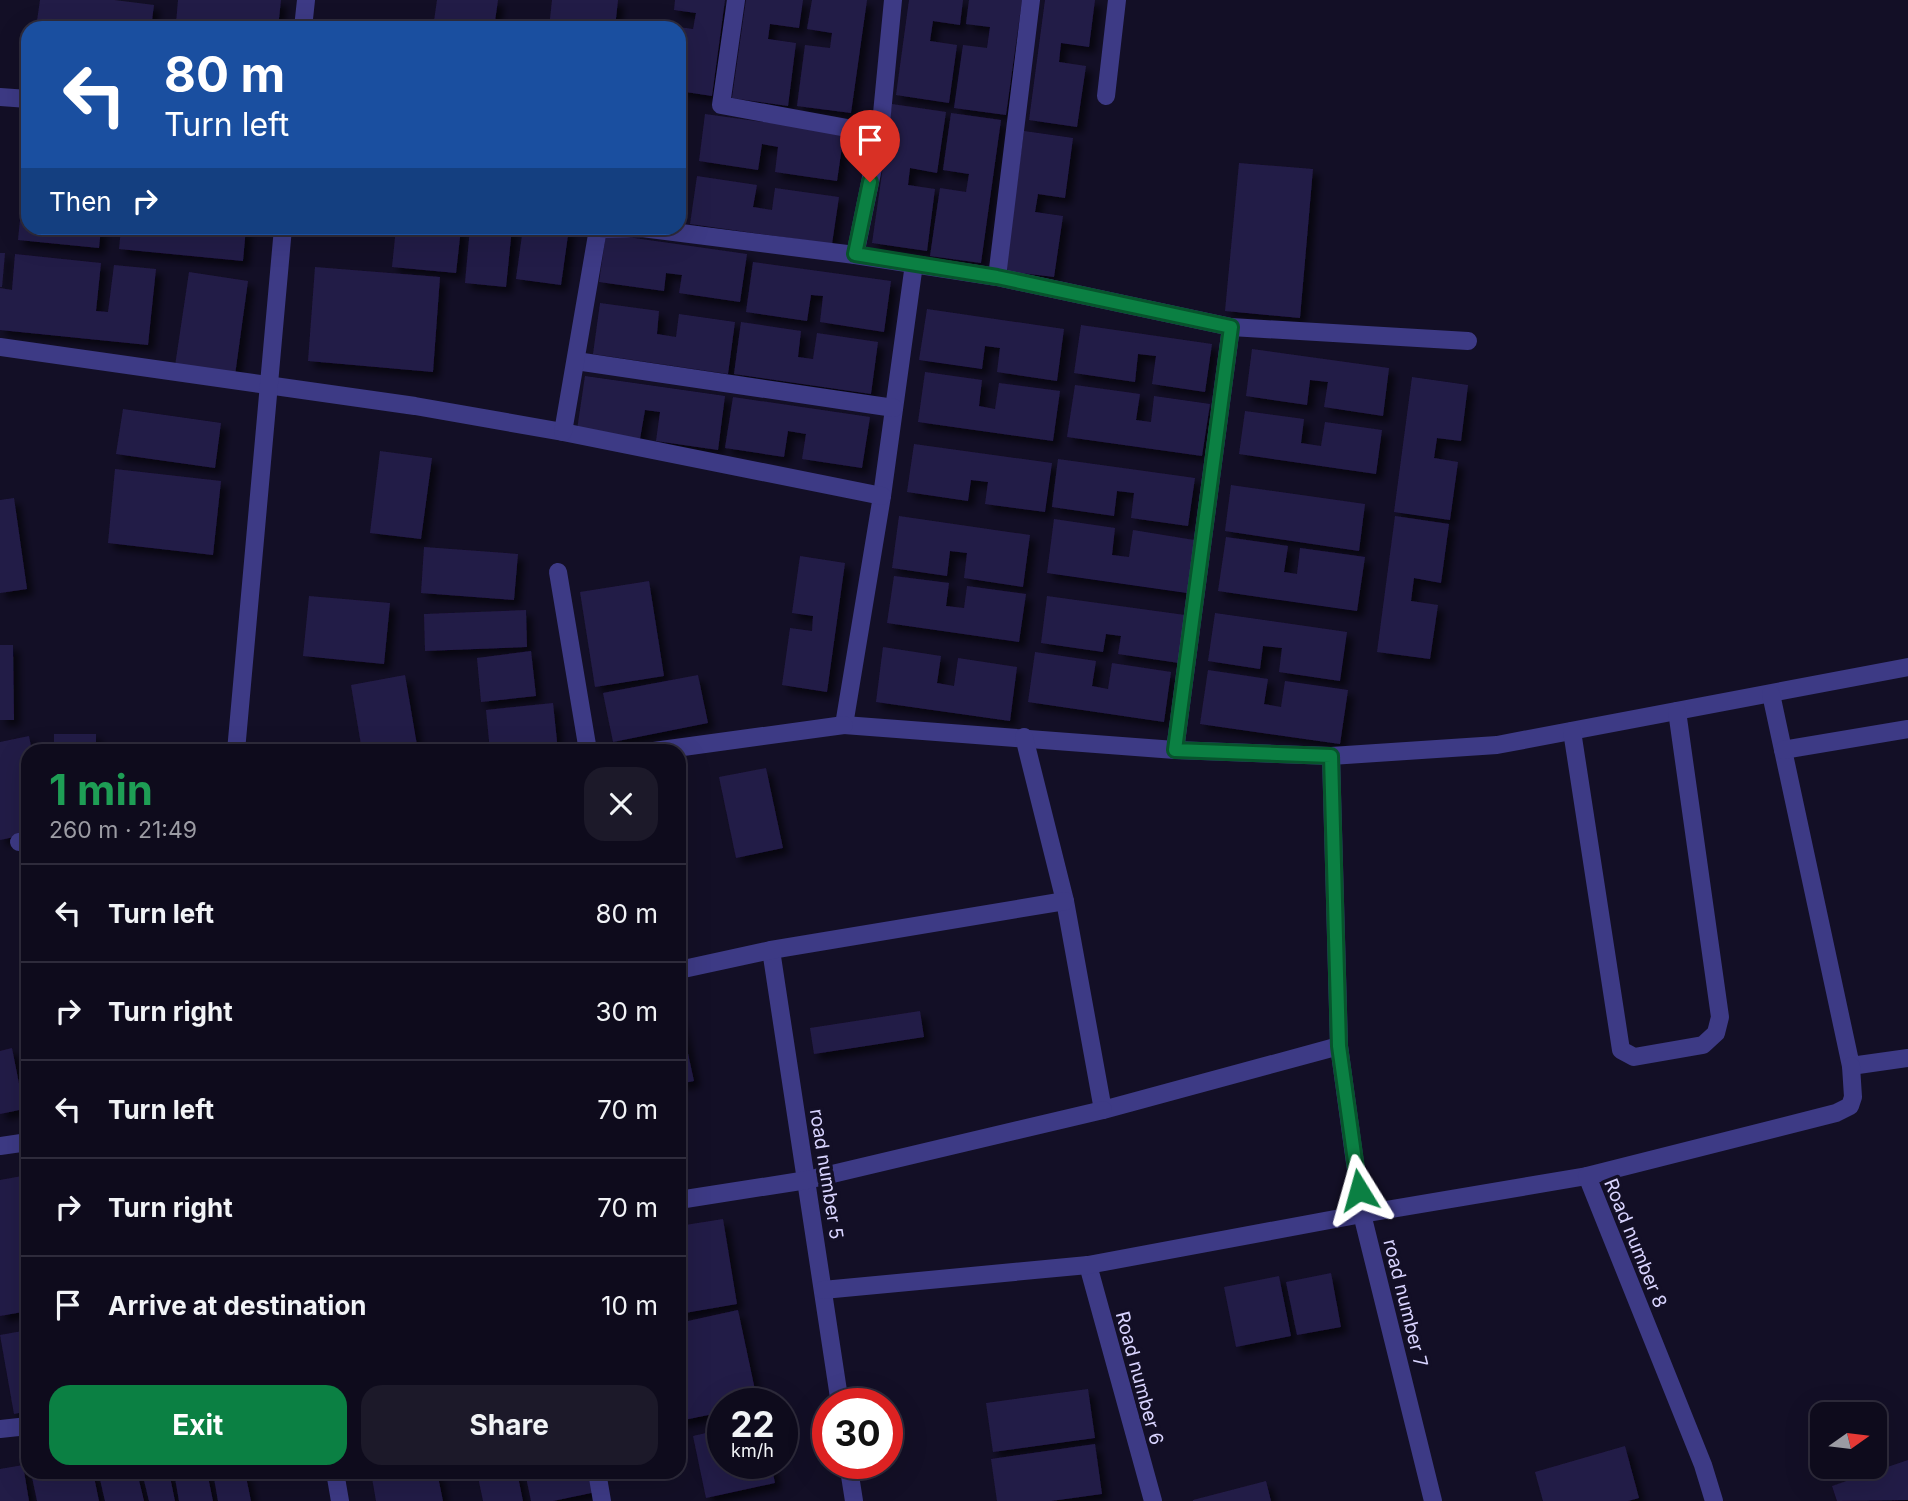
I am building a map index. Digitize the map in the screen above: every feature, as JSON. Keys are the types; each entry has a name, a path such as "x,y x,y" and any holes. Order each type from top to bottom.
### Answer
{"street":[{"path":"304,21 306,0"},
{"path":"736,0 721,105 880,134"},
{"path":"855,254 880,134 893,0"},
{"path":"997,277 1031,0"},
{"path":"1106,96 1117,0"},
{"path":"0,97 21,98"},
{"path":"686,233 855,254 997,277 1231,327 1468,341"},
{"path":"237,744 272,384 283,235"},
{"path":"563,432 597,235"},
{"path":"844,725 882,496 914,264"},
{"path":"1175,750 1231,327"},
{"path":"0,347 272,384 563,432 882,496"},
{"path":"576,361 894,408"},
{"path":"558,572 587,744"},
{"path":"686,747 844,725 1175,750 1331,756 1497,745 1908,667"},
{"path":"1771,694 1851,1066 1908,1058"},
{"path":"1572,731 1621,1049 1634,1057 1703,1045 1716,1033 1720,1017 1677,711"},
{"path":"1783,750 1908,729"},
{"path":"1024,737 1065,901 1103,1110"},
{"name":"road number 7","path":"1331,756 1339,1046 1363,1214 1433,1501"},
{"path":"686,968 771,950 1065,901"},
{"name":"road number 5","path":"771,950 838,1388"},
{"path":"686,1199 807,1180 1103,1110 1339,1046"},
{"name":"Road number 8","path":"1714,1501 1703,1465 1587,1176 1836,1113 1850,1106 1853,1097 1851,1066"},
{"path":"0,1146 21,1143"},
{"path":"823,1290 1088,1265 1587,1176"},
{"name":"Road number 6","path":"1088,1265 1153,1501"},
{"path":"0,1429 21,1427"},
{"path":"336,1479 340,1501"},
{"path":"598,1479 602,1501"},
{"path":"851,1479 854,1501"}],"building":[{"path":"40,0 114,0 154,5 152,21 37,21"},
{"path":"178,0 281,0 279,21 176,21"},
{"path":"437,0 498,0 495,21 434,21"},
{"path":"552,0 618,0 616,21 550,21"},
{"path":"675,0 725,0 712,96 686,92 686,28 693,29 696,13 674,10"},
{"path":"746,0 803,0 799,28 770,24 768,39 796,43 788,106 732,98"},
{"path":"812,0 867,0 851,113 797,106 805,45 830,48 832,33 807,29"},
{"path":"909,0 963,0 960,25 933,21 930,41 957,45 949,103 896,95"},
{"path":"969,0 1022,0 1006,115 954,108 963,45 987,48 990,27 966,24"},
{"path":"1045,0 1095,0 1089,47 1061,43 1059,62 1086,66 1077,127 1029,120"},
{"path":"892,104 946,112 937,173 910,168 908,185 935,189 927,251 872,243"},
{"path":"951,113 1001,120 981,263 930,256 940,188 966,192 969,174 943,170"},
{"path":"705,114 844,133 837,181 775,172 778,147 762,144 758,170 699,161"},
{"path":"1024,131 1073,138 1065,198 1038,194 1035,212 1063,216 1054,277 1005,271"},
{"path":"1239,163 1313,169 1300,318 1225,311"},
{"path":"697,176 757,185 753,207 772,210 775,188 839,197 832,244 690,224"},
{"path":"21,209 21,235 100,235 99,248 18,240"},
{"path":"120,235 245,235 243,261 119,249"},
{"path":"395,235 460,235 456,273 392,267"},
{"path":"469,235 511,235 506,287 465,283"},
{"path":"522,235 568,235 561,285 516,279"},
{"path":"606,235 747,254 740,302 679,293 682,275 666,273 664,291 599,282"},
{"path":"0,253 5,253 2,287 0,287"},
{"path":"15,254 101,263 96,311 108,312 114,265 156,269 148,345 0,330 0,288 12,290"},
{"path":"753,262 891,281 884,332 820,322 823,296 811,295 807,321 746,312"},
{"path":"315,267 440,277 433,372 308,361"},
{"path":"189,272 248,281 235,375 175,366"},
{"path":"600,303 659,311 657,334 676,337 679,314 735,322 728,374 593,354"},
{"path":"927,309 1064,329 1057,381 997,372 1000,348 985,346 982,369 919,360"},
{"path":"741,322 801,331 798,357 813,359 817,333 878,342 871,394 734,374"},
{"path":"1081,325 1212,344 1205,392 1152,384 1156,356 1138,354 1135,382 1074,373"},
{"path":"1252,349 1389,368 1383,416 1324,407 1328,382 1310,380 1307,405 1246,396"},
{"path":"925,372 982,380 979,406 995,409 999,383 1060,391 1053,441 918,422"},
{"path":"585,376 725,396 718,450 656,441 660,412 645,410 640,439 577,430"},
{"path":"1412,377 1468,385 1461,441 1437,438 1434,458 1458,462 1450,520 1394,512"},
{"path":"1075,385 1140,394 1136,420 1151,422 1154,396 1210,404 1202,456 1067,437"},
{"path":"733,397 870,417 862,468 802,459 806,434 788,431 784,457 725,448"},
{"path":"123,409 221,423 215,468 116,454"},
{"path":"1245,411 1304,419 1301,443 1321,446 1325,422 1382,430 1376,474 1239,454"},
{"path":"914,444 1052,463 1045,512 985,504 988,482 971,480 968,501 907,492"},
{"path":"380,451 432,458 421,539 370,533"},
{"path":"1058,459 1195,478 1188,526 1131,518 1134,493 1117,491 1114,516 1052,507"},
{"path":"115,469 221,481 213,555 108,543"},
{"path":"1231,485 1365,504 1359,551 1225,531"},
{"path":"14,498 27,589 0,593 0,500"},
{"path":"899,516 1030,535 1023,587 964,578 967,553 950,551 947,576 892,568"},
{"path":"1395,516 1449,524 1441,583 1414,578 1411,601 1438,605 1430,659 1377,652"},
{"path":"1054,519 1115,528 1112,555 1129,557 1133,530 1194,540 1187,593 1047,573"},
{"path":"1226,537 1288,546 1284,572 1297,574 1300,548 1365,557 1357,611 1218,591"},
{"path":"424,547 518,554 514,600 421,593"},
{"path":"800,556 845,563 827,692 782,685 790,628 812,631 813,616 792,613"},
{"path":"894,576 949,583 946,606 964,608 967,586 1026,594 1019,642 887,623"},
{"path":"649,581 664,676 595,687 580,592"},
{"path":"309,596 390,603 384,664 303,656"},
{"path":"1047,596 1185,615 1179,663 1118,654 1121,636 1106,634 1103,652 1041,643"},
{"path":"526,610 527,647 425,651 424,614"},
{"path":"1215,613 1347,632 1340,681 1279,672 1282,648 1263,646 1260,669 1208,661"},
{"path":"0,645 13,645 14,720 0,720"},
{"path":"883,647 941,656 937,683 954,686 958,658 1017,667 1010,721 876,702"},
{"path":"531,651 536,696 481,702 477,658"},
{"path":"1035,652 1096,661 1092,686 1108,689 1112,663 1171,672 1164,722 1028,702"},
{"path":"1208,670 1268,679 1264,704 1281,707 1285,681 1348,690 1340,744 1200,724"},
{"path":"405,675 417,744 361,744 351,685"},
{"path":"698,675 708,723 613,742 603,693"},
{"path":"553,703 557,744 489,744 486,710"},
{"path":"54,734 96,734 96,744 54,744"},
{"path":"29,736 31,744 21,744 21,836 0,840 0,742"},
{"path":"766,768 783,848 736,858 719,777"},
{"path":"920,1011 924,1037 814,1054 810,1028"},
{"path":"686,1044 694,1081 686,1083"},
{"path":"12,1048 21,1094 21,1110 0,1114 0,1051"},
{"path":"21,1176 21,1312 0,1316 0,1180"},
{"path":"723,1219 737,1304 686,1313 686,1225"},
{"path":"1331,1273 1341,1327 1297,1335 1286,1282"},
{"path":"1279,1276 1291,1336 1236,1347 1224,1287"},
{"path":"738,1310 755,1388 707,1388 707,1415 686,1420 686,1321"},
{"path":"21,1331 21,1412 14,1414 0,1335"},
{"path":"1088,1389 1095,1438 993,1452 986,1403"},
{"path":"707,1433 707,1479 774,1479 775,1483 706,1498 693,1436"},
{"path":"1095,1444 1102,1494 1051,1501 997,1501 991,1459"},
{"path":"1625,1446 1639,1498 1628,1501 1543,1501 1535,1472"},
{"path":"1908,1460 1908,1500 1837,1501 1832,1486 1852,1479 1887,1479 1887,1467"},
{"path":"21,1465 21,1479 25,1479 29,1501 0,1501 0,1469"},
{"path":"32,1479 94,1479 99,1501 37,1501"},
{"path":"100,1479 139,1479 144,1501 105,1501"},
{"path":"144,1479 170,1479 175,1501 149,1501"},
{"path":"175,1479 208,1479 213,1501 179,1501"},
{"path":"214,1479 246,1479 251,1501 218,1501"},
{"path":"372,1479 438,1479 443,1501 376,1501"},
{"path":"478,1479 518,1479 523,1501 483,1501"},
{"path":"526,1479 593,1479 596,1492 553,1501 531,1501"},
{"path":"1266,1481 1271,1501 1193,1501 1193,1500"}],"route":[{"path":"870,182 855,254 997,277 1231,327 1175,750 1331,756 1339,1046 1359,1190"}]}
